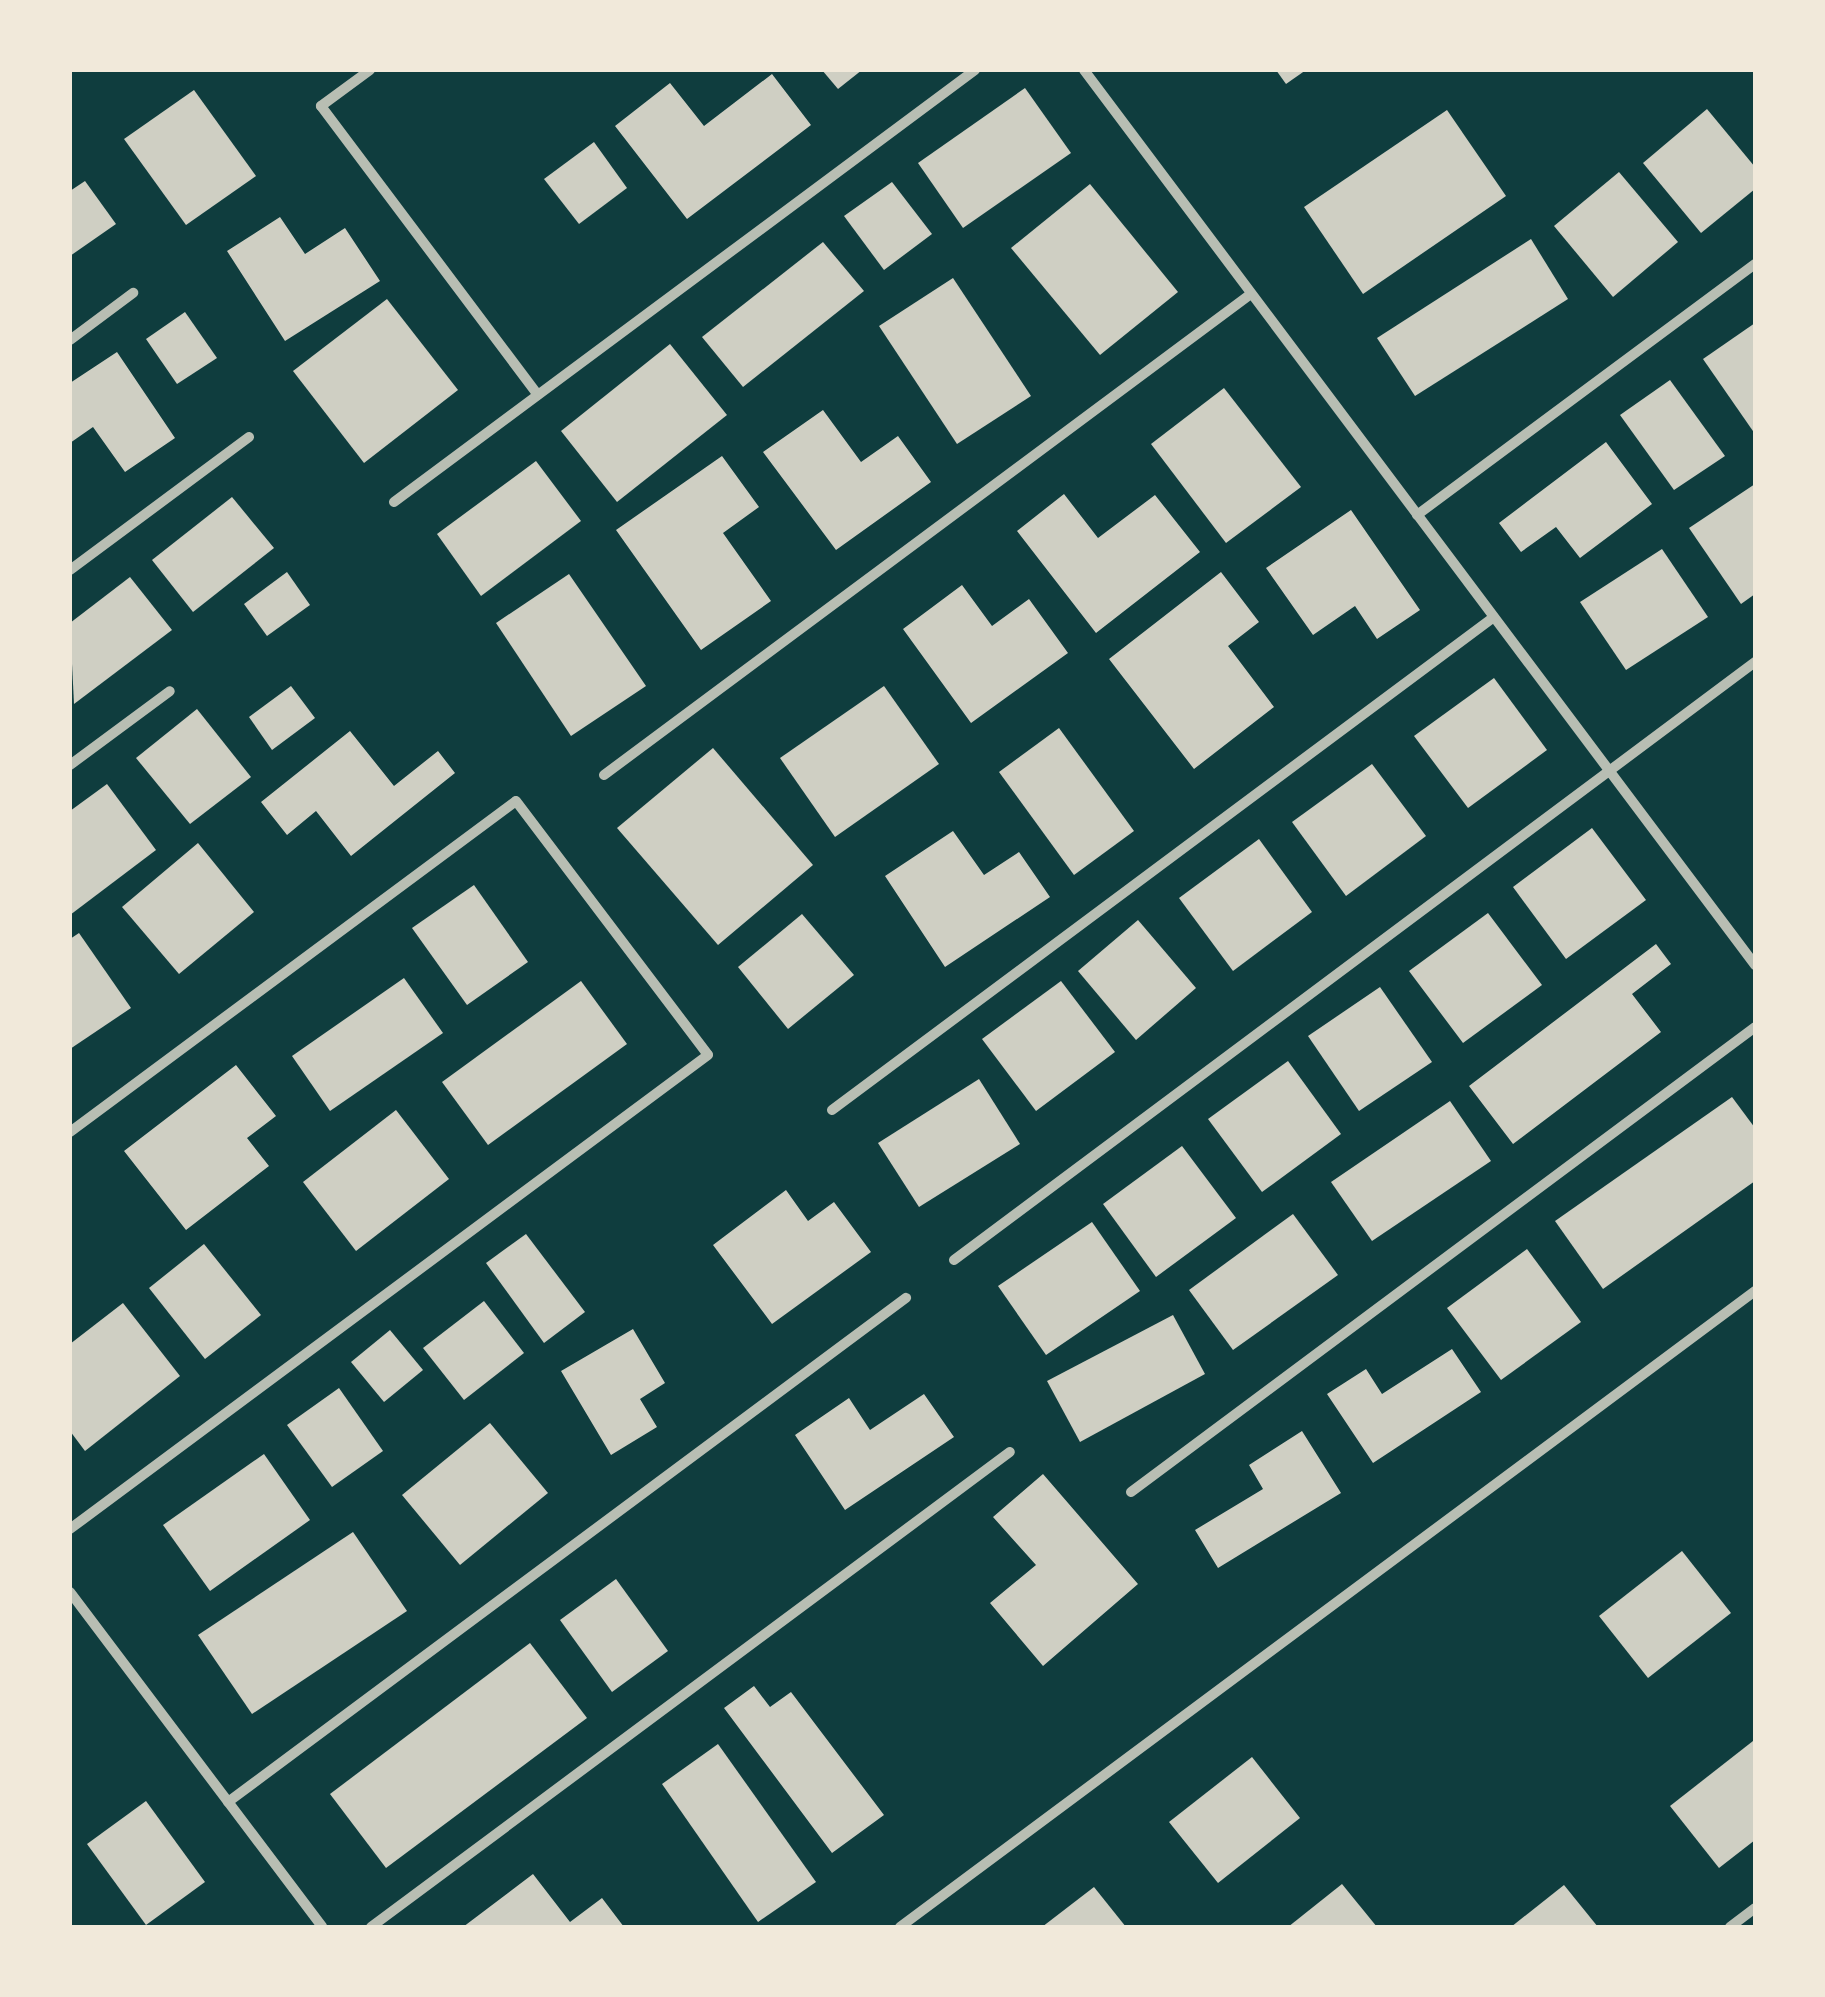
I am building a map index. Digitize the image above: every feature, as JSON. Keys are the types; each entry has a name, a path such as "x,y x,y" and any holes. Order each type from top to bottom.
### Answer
{"street":[{"path":"370,70 322,106 538,395"},
{"path":"394,502 975,70"},
{"path":"1084,70 1755,966"},
{"path":"1417,516 1755,264"},
{"path":"70,340 134,293"},
{"path":"604,775 1251,294"},
{"path":"70,570 249,437"},
{"path":"832,1110 1494,617"},
{"path":"954,1260 1755,662"},
{"path":"70,765 170,691"},
{"path":"70,1132 516,801 708,1056 70,1530"},
{"path":"1131,1492 1755,1027"},
{"path":"900,1927 1755,1291"},
{"path":"228,1802 906,1298"},
{"path":"371,1927 1010,1452"},
{"path":"70,1592 322,1927"},
{"path":"70,1614 80,1606"},
{"path":"1730,1927 1755,1908"}],"building":[{"path":"822,70 862,70 838,89"},
{"path":"1276,70 1306,70 1286,84"},
{"path":"772,74 811,125 687,219 615,126 670,83 704,126"},
{"path":"1025,88 1071,153 963,228 918,163"},
{"path":"194,90 256,176 186,225 124,139"},
{"path":"1707,109 1755,167 1755,189 1701,233 1643,163"},
{"path":"1447,110 1506,196 1363,294 1304,207"},
{"path":"594,142 627,188 579,224 544,179"},
{"path":"1619,172 1678,242 1613,297 1554,226"},
{"path":"85,181 116,224 70,256 70,191"},
{"path":"892,182 932,234 884,270 844,216"},
{"path":"1090,184 1178,292 1100,355 1011,248"},
{"path":"280,217 305,254 345,228 380,281 285,341 227,251"},
{"path":"1531,239 1568,299 1415,396 1377,338"},
{"path":"823,242 864,291 743,387 702,337"},
{"path":"953,278 1031,396 957,444 879,326"},
{"path":"387,299 458,390 364,463 293,371"},
{"path":"185,312 217,358 177,384 146,339"},
{"path":"1755,323 1755,434 1703,359"},
{"path":"670,344 727,415 617,502 561,431"},
{"path":"117,352 175,438 125,472 93,427 70,443 70,383"},
{"path":"1670,380 1725,456 1674,490 1620,415"},
{"path":"1224,388 1301,487 1226,543 1151,444"},
{"path":"823,410 861,462 898,436 931,482 836,550 763,452"},
{"path":"1606,442 1652,504 1580,558 1556,527 1521,552 1499,523"},
{"path":"722,456 759,507 723,533 771,601 701,650 616,530"},
{"path":"536,461 581,521 481,596 437,534"},
{"path":"1755,484 1755,594 1741,604 1689,528"},
{"path":"1064,494 1098,538 1155,495 1200,552 1096,633 1017,531"},
{"path":"232,497 274,548 193,612 152,560"},
{"path":"1351,510 1420,610 1377,639 1355,606 1313,635 1266,568"},
{"path":"1662,549 1708,617 1626,670 1580,602"},
{"path":"287,572 310,605 267,636 244,604"},
{"path":"1221,572 1259,622 1228,646 1274,707 1194,769 1109,659"},
{"path":"569,574 646,686 571,736 496,623"},
{"path":"130,577 172,630 74,704 70,623"},
{"path":"962,585 992,626 1029,599 1068,653 971,723 903,629"},
{"path":"1494,678 1547,750 1468,808 1414,736"},
{"path":"291,686 315,718 272,750 249,717"},
{"path":"884,686 939,764 835,837 780,758"},
{"path":"197,709 251,777 190,824 136,758"},
{"path":"1059,728 1134,831 1074,875 999,772"},
{"path":"350,731 394,786 438,751 455,773 351,856 316,811 287,835 261,802"},
{"path":"713,748 813,865 718,945 617,828"},
{"path":"1372,764 1426,836 1346,896 1292,822"},
{"path":"107,784 156,850 70,915 70,811"},
{"path":"1592,828 1646,900 1566,959 1513,887"},
{"path":"953,831 984,875 1019,852 1050,897 945,967 885,876"},
{"path":"1259,839 1312,912 1233,971 1179,898"},
{"path":"198,843 254,912 179,974 122,907"},
{"path":"474,885 528,962 467,1005 412,928"},
{"path":"1488,913 1542,985 1463,1043 1409,971"},
{"path":"802,914 854,975 788,1029 738,967"},
{"path":"1138,920 1196,988 1136,1040 1078,971"},
{"path":"79,933 131,1008 70,1049 70,939"},
{"path":"1656,944 1671,964 1632,994 1661,1032 1513,1144 1469,1086"},
{"path":"404,978 443,1033 330,1111 292,1056"},
{"path":"581,981 627,1044 488,1145 442,1082"},
{"path":"1061,981 1115,1052 1036,1111 982,1039"},
{"path":"1380,987 1432,1062 1359,1111 1308,1036"},
{"path":"1288,1061 1341,1134 1262,1192 1208,1119"},
{"path":"236,1065 276,1116 247,1138 269,1166 186,1230 124,1151"},
{"path":"979,1079 1020,1144 919,1207 878,1143"},
{"path":"1732,1097 1755,1128 1755,1181 1603,1289 1555,1221"},
{"path":"1450,1101 1491,1161 1372,1241 1331,1182"},
{"path":"396,1110 449,1179 356,1251 303,1182"},
{"path":"1182,1146 1236,1218 1156,1277 1103,1204"},
{"path":"786,1190 808,1221 834,1202 871,1252 772,1324 713,1245"},
{"path":"1293,1214 1338,1275 1233,1350 1189,1290"},
{"path":"1092,1222 1140,1291 1046,1355 998,1286"},
{"path":"526,1234 585,1312 544,1343 486,1263"},
{"path":"204,1244 261,1315 205,1359 149,1288"},
{"path":"1527,1249 1581,1322 1501,1380 1447,1308"},
{"path":"484,1301 524,1353 464,1400 423,1348"},
{"path":"123,1303 180,1376 85,1451 70,1431 70,1344"},
{"path":"1173,1315 1205,1374 1080,1442 1047,1381"},
{"path":"633,1329 665,1383 640,1399 657,1427 611,1455 561,1371"},
{"path":"390,1330 423,1370 384,1402 351,1362"},
{"path":"1452,1349 1481,1392 1373,1463 1327,1394 1366,1369 1382,1394"},
{"path":"339,1388 383,1451 332,1487 287,1425"},
{"path":"924,1394 954,1437 845,1510 795,1435 849,1398 870,1430"},
{"path":"490,1423 548,1493 460,1565 402,1495"},
{"path":"1302,1431 1341,1493 1218,1568 1195,1530 1263,1489 1249,1465"},
{"path":"264,1454 310,1520 210,1591 163,1525"},
{"path":"1043,1474 1138,1584 1043,1666 990,1603 1036,1565 993,1517"},
{"path":"353,1532 407,1611 252,1714 198,1635"},
{"path":"1682,1551 1731,1613 1648,1678 1599,1616"},
{"path":"616,1579 668,1651 612,1692 560,1620"},
{"path":"530,1643 587,1718 386,1868 330,1794"},
{"path":"754,1686 770,1707 791,1692 884,1815 832,1853 724,1708"},
{"path":"1753,1741 1755,1840 1719,1868 1670,1806"},
{"path":"718,1744 816,1882 758,1922 662,1784"},
{"path":"1252,1757 1300,1818 1218,1883 1169,1822"},
{"path":"146,1801 205,1882 146,1925 87,1844"},
{"path":"533,1874 570,1922 602,1898 624,1927 463,1927"},
{"path":"1342,1884 1377,1927 1288,1927"},
{"path":"1564,1885 1598,1927 1511,1927"},
{"path":"1094,1887 1126,1927 1042,1927"}]}
